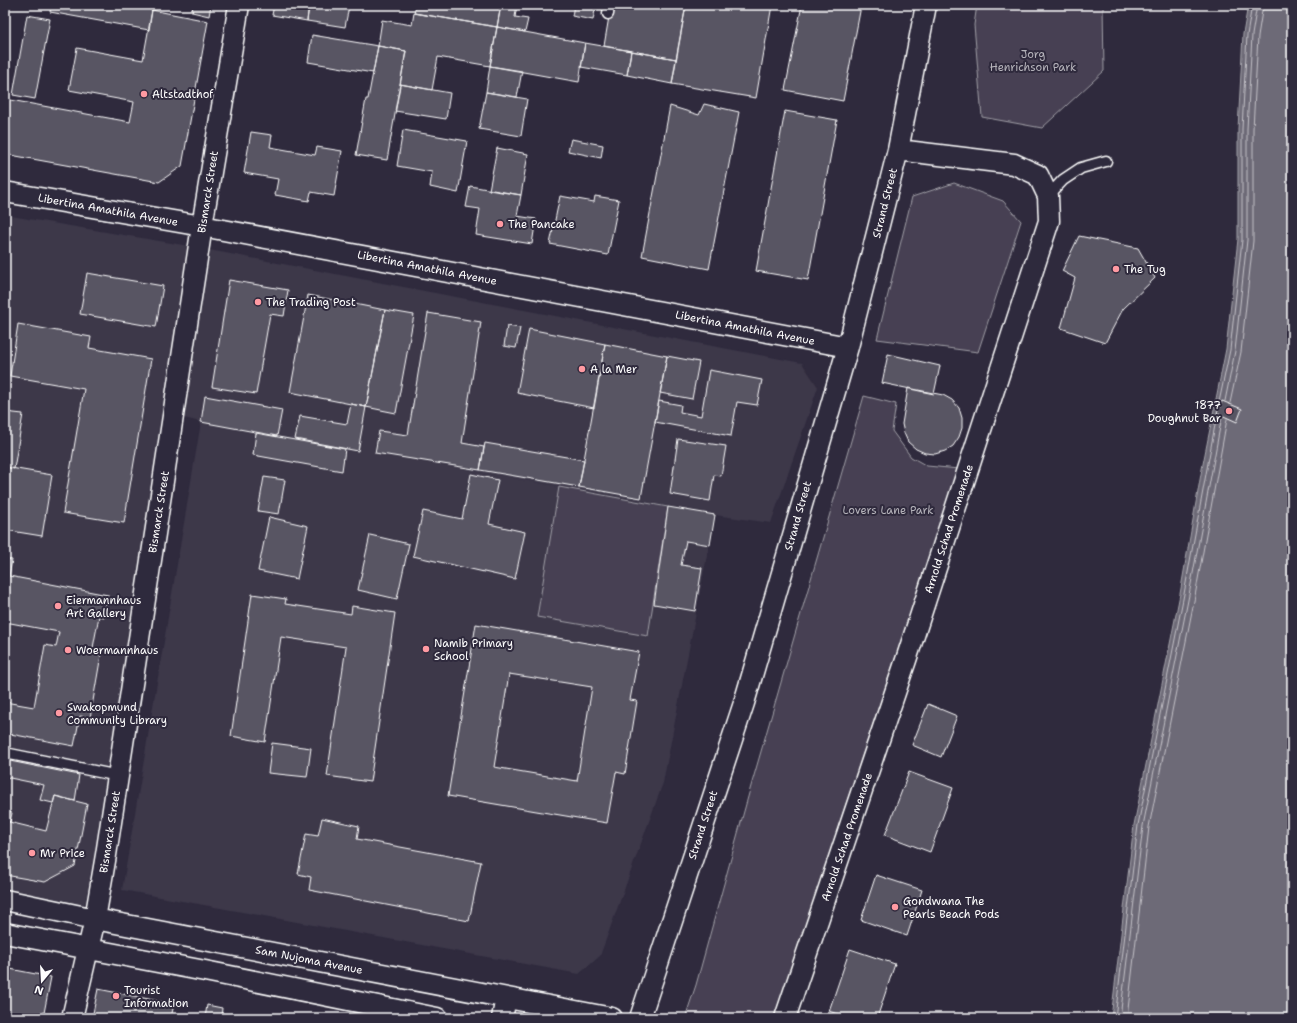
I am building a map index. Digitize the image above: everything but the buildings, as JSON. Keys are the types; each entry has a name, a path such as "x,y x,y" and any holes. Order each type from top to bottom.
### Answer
{"street":[{"name":"Bismarck Street","path":"72,1018 95,919 119,776 202,226 239,5"},
{"name":"Strand Street","path":"640,1018 744,703 848,347 898,150 926,5"},
{"name":"Arnold Schad Promenade","path":"785,1018 906,660 1049,221 1048,196 1038,175 1014,164 898,150"},
{"name":"Libertina Amathila Avenue","path":"5,192 202,226 848,347"},
{"name":"Sam Nujoma Avenue","path":"5,900 95,919 612,1018"},
{"path":"5,933 205,970 437,1018"},
{"path":"205,970 211,941"},
{"path":"335,998 342,966"},
{"path":"502,1018 506,998"}],"lane":[{"path":"1048,196 1063,180 1081,168 1106,161"},
{"path":"5,753 119,776"}],"shaded area":[{"path":"5,215 183,245 802,363 818,387 771,523 715,515 663,783 600,956 579,974 122,890 201,422 162,413 114,745 85,907 5,893","holes":["507,477 694,511 668,507"]}],"green space":[{"name":"Jorg Henrichson Park","path":"977,5 1103,5 1104,71 1042,128 982,117 974,25"},
{"path":"954,183 1003,201 1021,221 978,352 877,339 912,197"},
{"name":"Lovers Lane Park","path":"864,396 896,404 892,431 911,457 927,466 959,469 774,1018 685,1018 696,985 751,786"},
{"path":"559,487 668,507 648,636 537,617"}],"water":[{"path":"1248,5 1292,5 1292,1018 1111,1018 1134,825 1180,594 1201,474 1226,349 1238,239 1238,129 1243,34"}],"place":[{"name":"Altstadthof","path":"144,94"},
{"name":"The Pancake","path":"500,224"},
{"name":"The Tug","path":"1116,269"},
{"name":"The Trading Post","path":"258,302"},
{"name":"A la Mer","path":"582,369"},
{"name":"1877 Doughnut Bar","path":"1229,411"},
{"name":"Eiermannhaus Art Gallery","path":"58,606"},
{"name":"Namib Primary School","path":"426,649"},
{"name":"Woermannhaus","path":"68,650"},
{"name":"Swakopmund Community Library","path":"59,713"},
{"name":"Mr Price","path":"32,853"},
{"name":"Gondwana The Pearls Beach Pods","path":"895,907"},
{"name":"Tourist Information","path":"116,996"}]}
